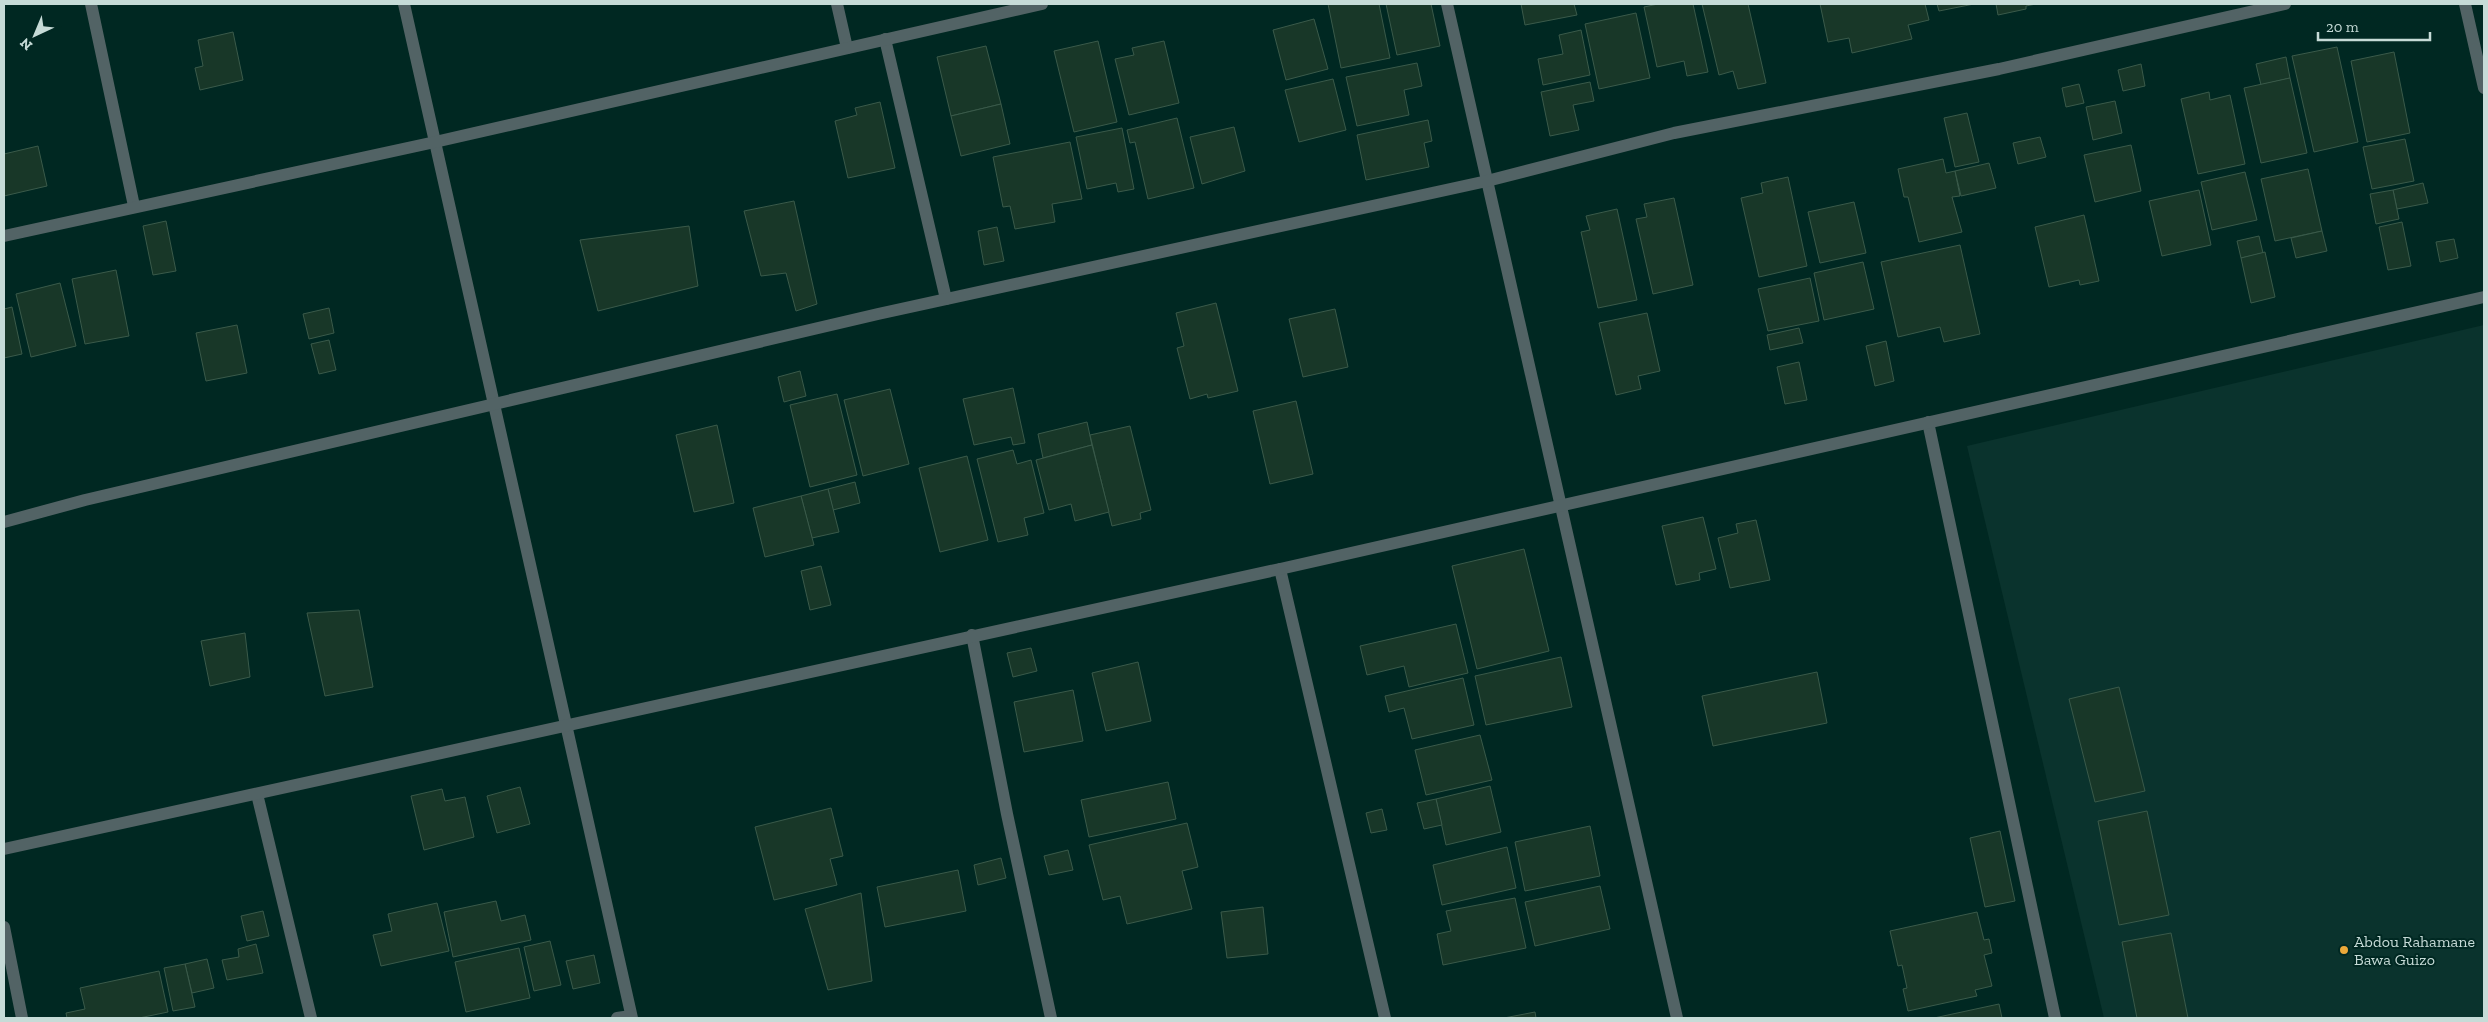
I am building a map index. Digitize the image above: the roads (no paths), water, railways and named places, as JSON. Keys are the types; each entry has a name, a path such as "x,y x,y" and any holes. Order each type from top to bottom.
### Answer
{"street":[{"path":"91,4 134,206"},
{"path":"404,4 632,1017 618,1018"},
{"path":"837,4 847,48"},
{"path":"4,236 134,206 435,142 1042,4"},
{"path":"1447,4 1676,1018"},
{"path":"4,522 85,500 946,299 1487,181 1674,133 1999,69 2285,4"},
{"path":"2466,4 2484,88"},
{"path":"885,39 946,299"},
{"path":"4,849 972,635 1280,569 2484,297"},
{"path":"1928,422 2055,1018"},
{"path":"1280,569 1385,1018"},
{"path":"972,635 1007,814 1051,1018"},
{"path":"257,794 311,1018"},
{"path":"4,927 22,1018"}],"place":[{"name":"Abdou Rahamane Bawa Guizo","path":"2344,950"}]}
